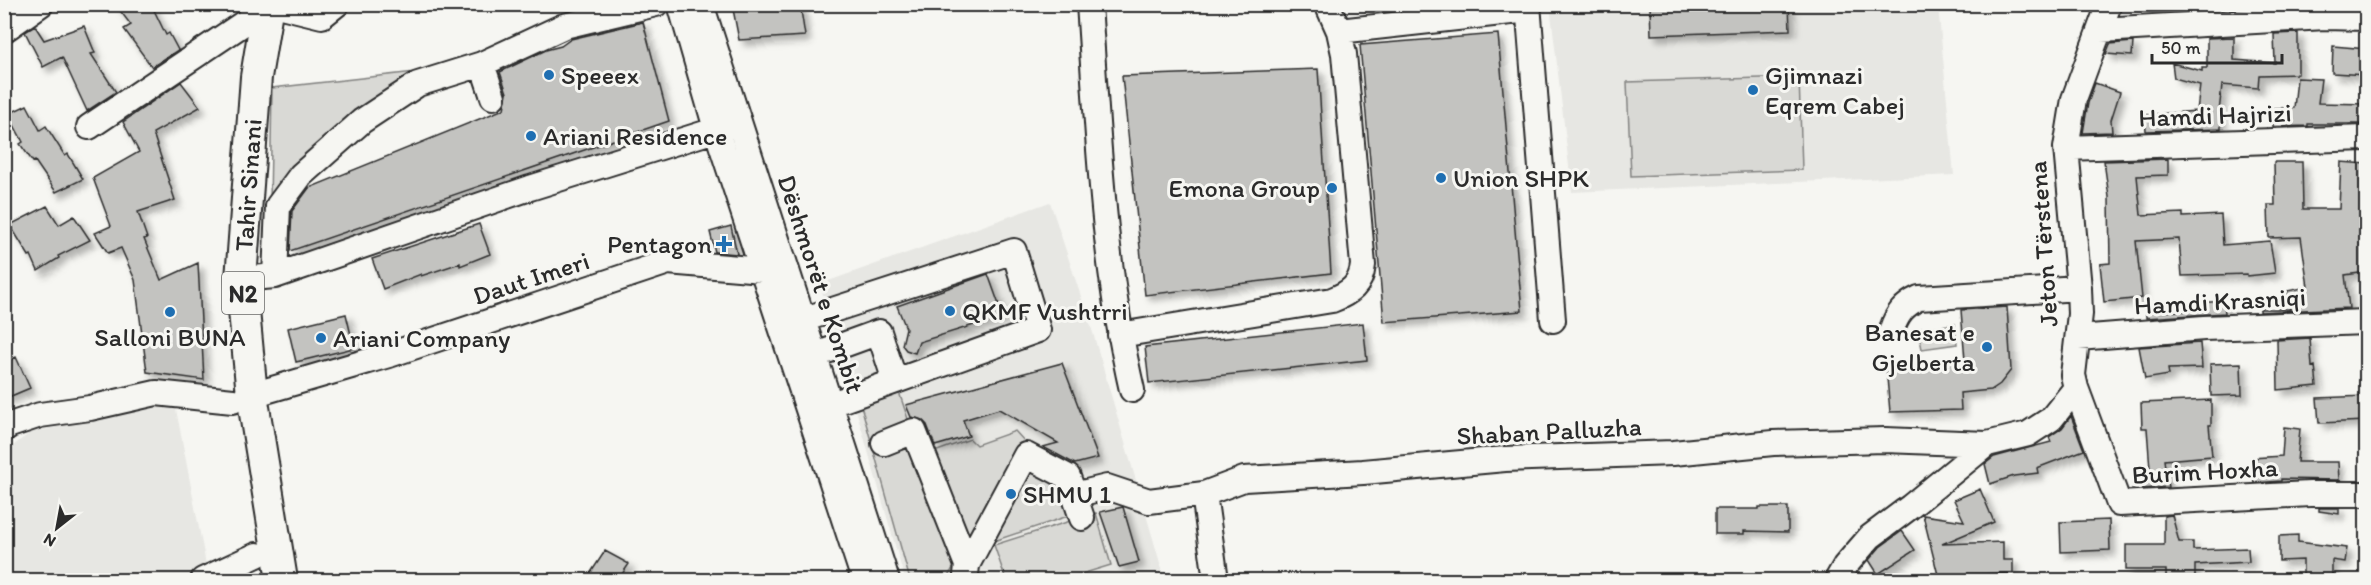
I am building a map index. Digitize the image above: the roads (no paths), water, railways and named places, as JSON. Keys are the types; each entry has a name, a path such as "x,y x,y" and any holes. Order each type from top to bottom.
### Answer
{"main road":[{"name":"Tahir Sinani","path":"261,8 241,279 243,398 282,580"},
{"name":"Tahir Sinani","path":"259,568 243,398 225,254 234,136 261,8"}],"street":[{"path":"4,30 41,4"},
{"path":"89,127 261,8 322,16 337,4"},
{"path":"275,276 278,206 301,175 362,121 418,84 482,63 564,26 656,4"},
{"name":"Dëshmorët e Kombit","path":"680,4 802,320 829,405 836,461 864,580"},
{"name":"Dëshmorët e Kombit","path":"701,4 762,270 836,461 887,580"},
{"path":"1089,4 1101,183 1120,335 1132,390"},
{"path":"1120,335 1332,300 1349,292 1359,281 1363,265 1344,54 1339,31 1327,4"},
{"name":"Jeton Tërstena","path":"2076,388 2073,375 2080,314 2079,288 2066,148 2074,99 2102,30 2109,4"},
{"path":"1339,31 1529,7 1553,320"},
{"path":"2102,30 2325,16 2367,18"},
{"path":"482,63 493,97"},
{"path":"241,279 275,276 530,188 728,126"},
{"name":"Hamdi Hajrizi","path":"2066,148 2367,138"},
{"path":"802,320 1014,251 1038,330 829,405"},
{"name":"Daut Imeri","path":"243,398 389,355 668,262 762,270"},
{"path":"1892,329 1895,319 1904,307 1919,298 2079,288"},
{"name":"Hamdi Krasniqi","path":"2078,338 2204,328 2367,322"},
{"path":"813,356 879,332 895,381"},
{"path":"1837,580 1845,566 1870,537 1987,444 2028,434 2051,419 2076,388"},
{"name":"Burim Hoxha","path":"2076,388 2118,504 2310,494 2367,494"},
{"path":"6,422 90,408 156,393 243,398"},
{"path":"884,442 914,431 967,573"},
{"name":"Shaban Palluzha","path":"1074,495 1107,487 1149,501 1204,494 1244,479 1363,472 1505,459 1673,453 1773,443 1885,440 1987,444"},
{"path":"967,573 1026,455 1068,477 1082,518"},
{"path":"1204,494 1216,580"},
{"path":"203,580 259,568"}],"place":[{"name":"Speeex","path":"549,75"},
{"name":"Gjimnazi Eqrem Cabej","path":"1753,90"},
{"name":"Ariani Residence","path":"531,136"},
{"name":"Union SHPK","path":"1441,178"},
{"name":"Emona Group","path":"1332,188"},
{"name":"Pentagon","path":"724,244"},
{"name":"QKMF Vushtrri","path":"950,311"},
{"name":"Salloni BUNA","path":"170,312"},
{"name":"Ariani Company","path":"321,338"},
{"name":"Banesat e Gjelberta","path":"1987,347"},
{"name":"SHMU 1","path":"1011,494"}]}
